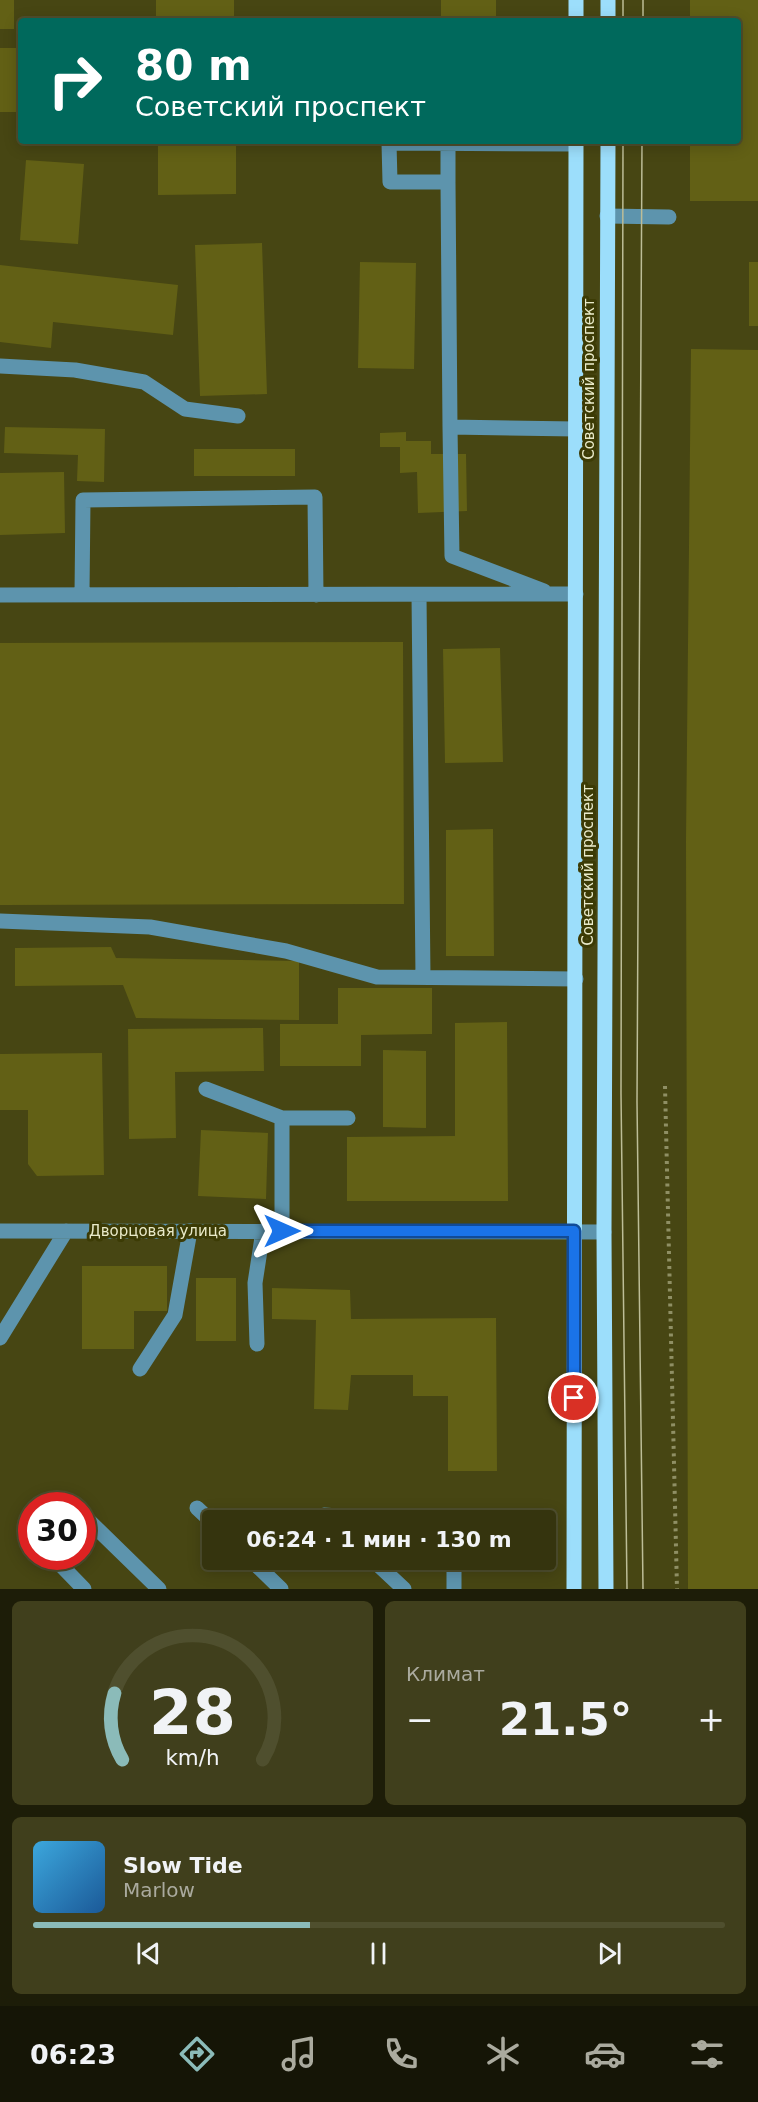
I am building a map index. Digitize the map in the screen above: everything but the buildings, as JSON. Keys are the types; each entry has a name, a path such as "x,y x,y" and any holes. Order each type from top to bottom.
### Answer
{"main road":[{"path":"576,0 576,18"},
{"path":"608,0 608,18"},
{"name":"Советский проспект","path":"574,1589 576,144"},
{"name":"Советский проспект","path":"606,1589 604,1232 608,144"}],"street":[{"path":"389,144 390,182 448,182"},
{"path":"448,144 452,556 552,594"},
{"path":"607,216 669,217"},
{"path":"0,366 75,370 144,382 185,409 238,416"},
{"path":"450,427 576,429"},
{"path":"82,594 83,500 315,498 316,595"},
{"path":"0,595 576,594"},
{"path":"418,595 423,977"},
{"path":"0,921 150,927 286,951 377,977 576,979"},
{"path":"206,1089 282,1118 348,1118"},
{"path":"282,1118 282,1231"},
{"name":"Дворцовая улица","path":"0,1231 604,1232"},
{"path":"0,1338 66,1231"},
{"path":"140,1369 175,1315 190,1231"},
{"path":"257,1344 255,1283 263,1231"},
{"path":"197,1508 202,1513"},
{"path":"96,1528 159,1589"},
{"path":"66,1570 84,1589"},
{"path":"261,1570 281,1589"},
{"path":"384,1570 404,1589"},
{"path":"454,1570 454,1589"}],"path":[{"path":"664,1086 676,1589"}],"tram line":[{"path":"623,0 623,18"},
{"path":"643,0 643,18"},
{"path":"623,144 621,1094 627,1589"},
{"path":"642,144 637,1102 643,1589"}],"route":[{"path":"282,1231 574,1231 574,1398"}]}
